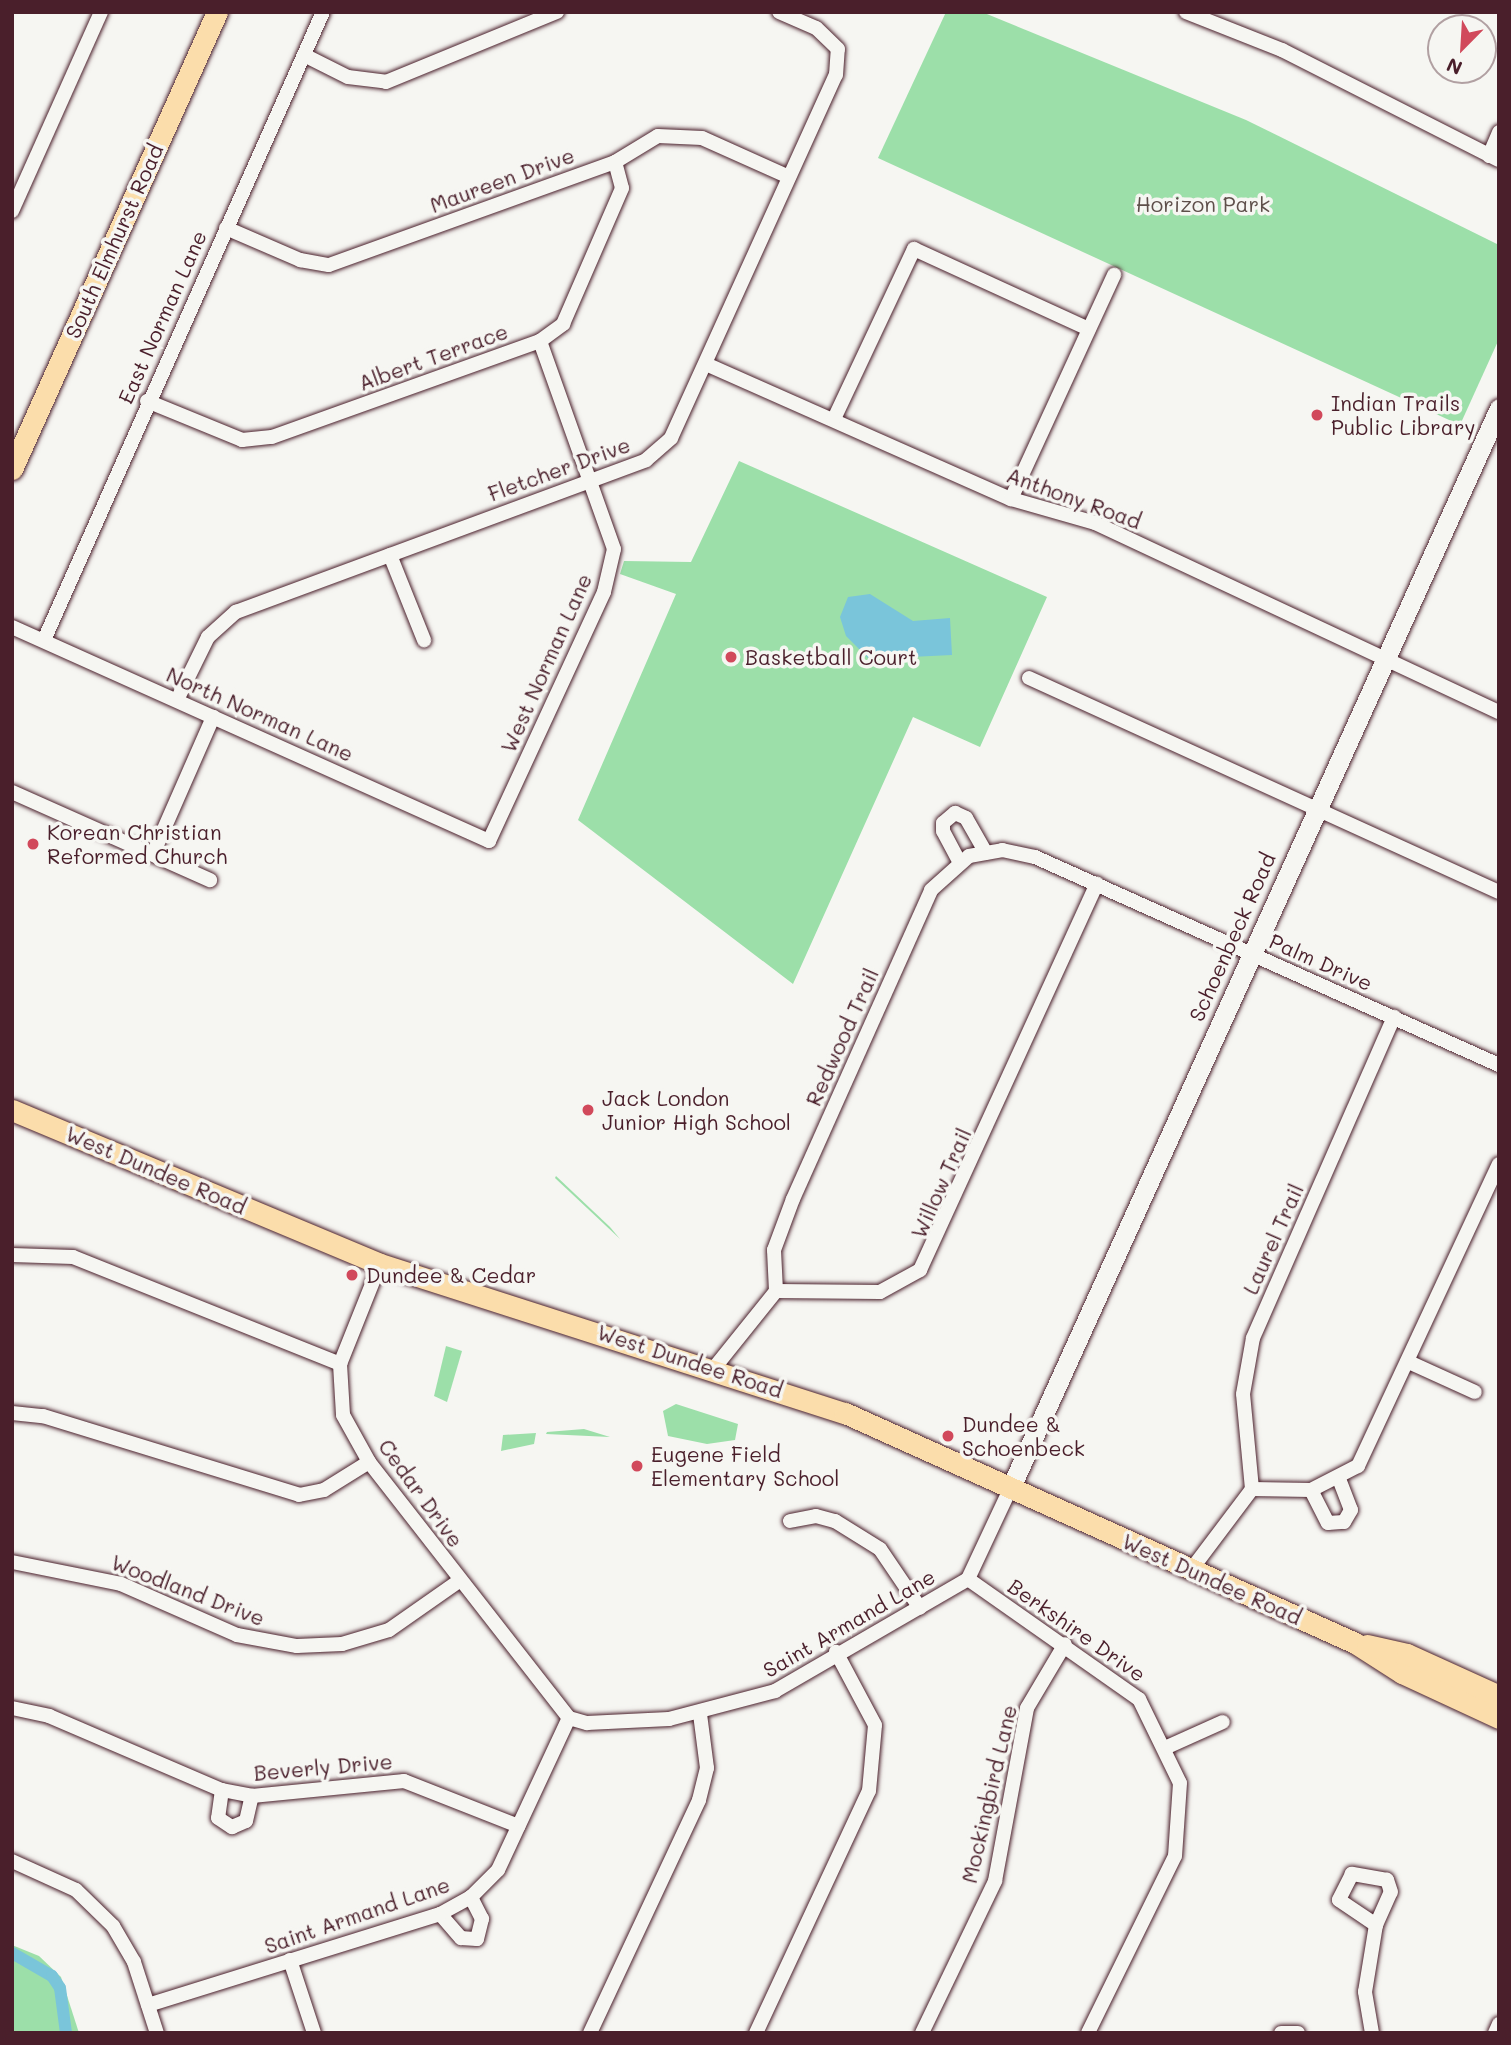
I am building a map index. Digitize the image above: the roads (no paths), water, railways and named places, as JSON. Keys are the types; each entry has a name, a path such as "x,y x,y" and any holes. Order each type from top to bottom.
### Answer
{"main road":[{"name":"South Elmhurst Road","path":"12,469 216,12"},
{"name":"Schoenbeck Road","path":"1011,1487 1382,658 1496,419"},
{"name":"West Dundee Road","path":"12,1110 380,1264 715,1367 845,1413 1354,1643"},
{"path":"1354,1643 1407,1654 1499,1696"},
{"path":"1354,1643 1402,1673 1499,1718"}],"street":[{"path":"12,211 101,12"},
{"name":"East Norman Lane","path":"44,640 147,401 323,12"},
{"path":"304,55 348,77 387,82 557,12"},
{"name":"Fletcher Drive","path":"177,700 208,637 236,612 584,480 646,460 671,438 708,365 836,75 838,48 816,28 779,12"},
{"path":"1186,12 1282,50 1494,158 1499,132"},
{"name":"Maureen Drive","path":"226,228 300,260 329,265 615,162 658,136 702,138 789,177"},
{"name":"Albert Terrace","path":"147,401 242,440 272,437 540,341 563,324 622,188 615,162"},
{"path":"834,419 914,249 1089,329"},
{"path":"1011,499 1114,275"},
{"name":"West Norman Lane","path":"489,841 604,592 614,549 584,480 540,341"},
{"name":"Anthony Road","path":"708,365 1011,499 1094,523 1499,712"},
{"path":"390,555 424,640"},
{"name":"North Norman Lane","path":"12,627 489,841"},
{"path":"1029,678 1499,892"},
{"path":"153,854 213,716"},
{"path":"12,792 210,880"},
{"path":"965,859 943,831 943,823 955,813 966,818 986,853"},
{"name":"Palm Drive","path":"965,859 986,853 1035,857 1499,1065"},
{"name":"Redwood Trail","path":"776,1291 774,1250 793,1199 931,890 965,859"},
{"name":"Willow Trail","path":"776,1291 880,1292 920,1270 1097,884"},
{"name":"Laurel Trail","path":"1252,1489 1243,1394 1253,1338 1394,1017"},
{"path":"1191,1570 1252,1489 1311,1490 1339,1479 1369,1449 1411,1363 1499,1164"},
{"path":"12,1255 73,1257 340,1364"},
{"name":"Cedar Drive","path":"380,1264 340,1364 343,1415 369,1462 459,1581 569,1718"},
{"path":"715,1367 776,1291"},
{"path":"1411,1363 1475,1392"},
{"path":"12,1413 43,1416 299,1495 324,1490 369,1462"},
{"path":"1311,1490 1328,1523 1344,1522 1351,1510 1339,1479"},
{"name":"Saint Armand Lane","path":"148,2005 440,1914 471,1897 498,1870 569,1718 587,1723 700,1714 775,1691 836,1652 920,1608 968,1579 1011,1487"},
{"path":"790,1521 807,1516 835,1521 880,1549 920,1608"},
{"name":"Woodland Drive","path":"12,1562 121,1584 237,1635 297,1646 342,1644 389,1630 459,1581"},
{"name":"Berkshire Drive","path":"968,1579 1066,1644 1139,1699 1167,1747 1180,1783 1175,1856 1088,2033"},
{"name":"Mockingbird Lane","path":"922,2033 995,1881 1027,1708 1066,1644"},
{"path":"756,2033 869,1791 875,1725 836,1652"},
{"name":"Beverly Drive","path":"12,1708 49,1716 222,1790 253,1796 404,1781 519,1826"},
{"path":"590,2033 699,1800 707,1768 700,1714"},
{"path":"1167,1747 1223,1722"},
{"path":"222,1790 218,1818 232,1827 246,1821 253,1796"},
{"path":"12,1861 76,1890 113,1926 148,2005 157,2033"},
{"path":"440,1914 461,1938 477,1939 482,1919 471,1897"},
{"path":"1372,2033 1365,1992 1376,1925"},
{"path":"290,1960 314,2033"},
{"path":"1495,2033 1499,2025"},
{"path":"1281,2033 1298,2033"}],"water":[{"path":"870,594 913,621 950,618 952,655 869,659 846,636 840,617 848,597"}],"waterway":[{"path":"12,1953 52,1976 60,1988 66,2033"}],"place":[{"name":"Indian Trails Public Library","path":"1317,415"},
{"name":"Basketball Court","path":"731,657"},
{"name":"Korean Christian Reformed Church","path":"33,844"},
{"name":"Jack London Junior High School","path":"588,1110"},
{"name":"Dundee & Cedar","path":"352,1275"},
{"name":"Dundee & Schoenbeck","path":"948,1436"},
{"name":"Eugene Field Elementary School","path":"637,1466"}],"park label":[{"name":"Horizon Park","path":"1203,204"}]}
